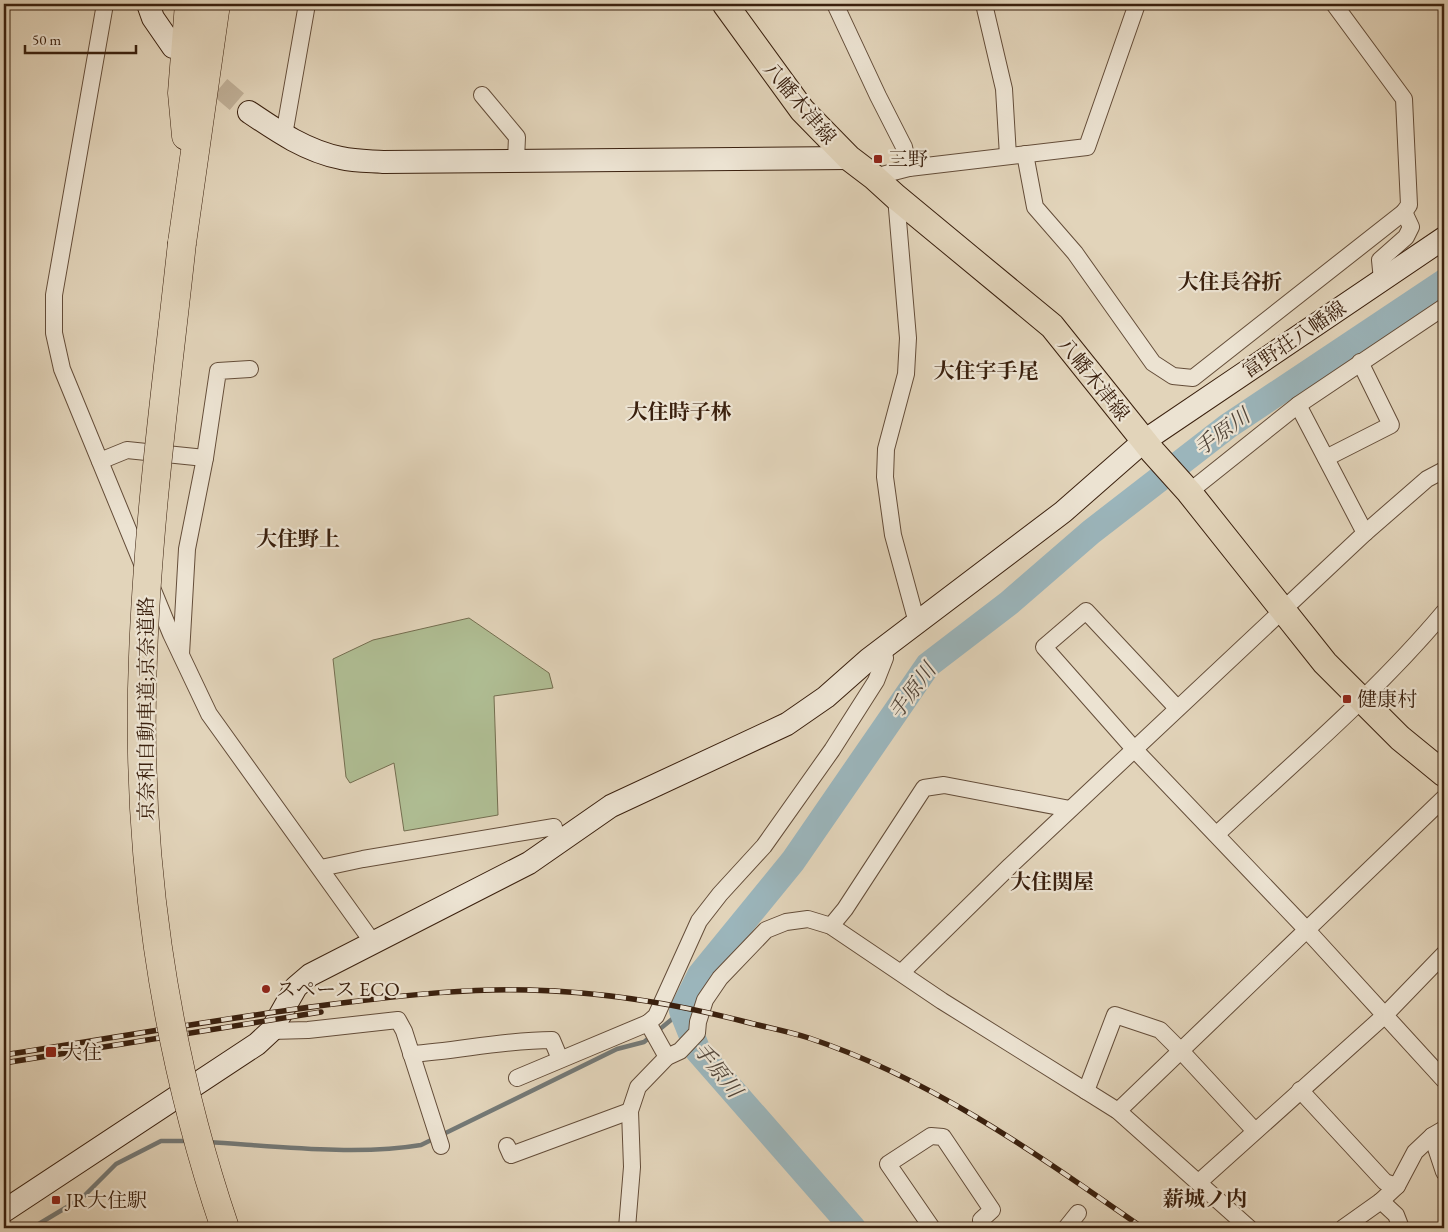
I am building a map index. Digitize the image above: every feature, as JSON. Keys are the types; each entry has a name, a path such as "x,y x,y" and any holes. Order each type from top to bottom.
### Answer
{"highway":[{"path":"187,155 182,93 189,4"},
{"name":"京奈和自動車道;京奈道路","path":"182,243 187,155 202,4"},
{"name":"京奈和自動車道;京奈道路","path":"216,4 182,243 150,541 142,658 142,761 152,900 168,1011 194,1130 225,1228"}],"main road":[{"name":"八幡木津線","path":"725,4 802,110 848,158 874,177 1052,326 1148,447 1187,489 1325,663 1400,738 1444,774"}],"street":[{"path":"105,4 54,295 54,333 62,369 181,656 209,714 374,944"},
{"path":"148,4 153,18 173,47"},
{"path":"284,135 307,4"},
{"path":"835,4 904,147 909,168"},
{"path":"984,4 1004,89 1008,156"},
{"path":"874,177 909,168 1087,147 1137,4"},
{"path":"1025,154 1036,207 1075,253 1153,363 1173,376 1194,378 1404,212 1408,204 1404,99 1334,4"},
{"path":"482,95 518,137 516,160"},
{"path":"248,112 311,150 342,159 383,162 848,158"},
{"path":"896,197 908,338 906,374 886,449 885,477 893,535 917,623"},
{"path":"1382,280 1380,260 1406,237 1412,227 1404,212"},
{"name":"富野荘八幡線","path":"271,1031 296,987 310,975 374,944 529,863 611,806 786,724 826,697 883,649 1148,447 1444,238"},
{"path":"1187,489 1298,405 1444,307"},
{"path":"1326,458 1392,426 1360,362"},
{"path":"181,656 188,549 205,458 218,371 250,369"},
{"path":"1298,405 1365,533"},
{"path":"100,461 127,450 205,458"},
{"path":"902,972 1070,809 1283,612 1365,533 1427,479 1444,470"},
{"path":"1178,708 1086,610 1044,647 1135,750 1306,929 1444,1080"},
{"path":"1217,834 1361,700 1413,649 1444,612"},
{"path":"652,1031 656,1016 700,921 720,894 764,846 832,750 876,681 885,658 883,649"},
{"path":"831,926 845,909 924,788 944,785 1070,809"},
{"path":"1118,1111 1444,798"},
{"path":"321,868 554,827"},
{"path":"627,1228 632,1166 630,1111 638,1087 697,1033 698,1022 705,1000 720,978 766,930 786,922 808,919 831,926 902,972 942,1001 1118,1111 1249,1228"},
{"path":"1199,1182 1384,1016 1444,954"},
{"path":"1086,1091 1115,1015 1160,1030 1256,1131"},
{"path":"4,1210 240,1056 271,1031 308,1030 398,1020 441,1146"},
{"path":"652,1031 674,1054"},
{"path":"517,1078 560,1059 652,1031"},
{"path":"411,1054 456,1051 522,1040 552,1040 560,1059"},
{"path":"1300,1090 1386,1182 1397,1186"},
{"path":"506,1146 511,1155 630,1111"},
{"path":"1343,1228 1381,1201 1397,1186 1415,1152 1438,1133"},
{"path":"1438,1133 1444,1172"},
{"path":"932,1228 888,1164 931,1136 943,1137 992,1210 981,1220 982,1228"},
{"path":"1381,1201 1396,1215 1400,1228"},
{"path":"1066,1228 1078,1214"}],"green space":[{"path":"469,618 549,673 553,688 494,696 498,815 404,831 394,763 350,783 346,777 333,659 373,640"}],"waterway":[{"name":"手原川","path":"853,1228 698,1051 682,1011 700,975 793,861 928,665 1009,603 1091,532 1228,426 1444,282"},
{"path":"208,1142 343,1150 370,1150 421,1145 617,1049 644,1042 682,1011"},
{"path":"32,1228 82,1198 116,1164 161,1141 190,1141"}],"tunnel":[{"path":"195,66 249,112"}],"railway":[{"path":"4,1055 263,1014 350,1002 440,993 530,990 586,993 641,1000 723,1016 802,1036 854,1055 898,1075 983,1121 1064,1173 1143,1228"},
{"path":"4,1063 321,1012"}],"place":[{"name":"三野","path":"878,159"},
{"name":"健康村","path":"1347,699"},
{"name":"スペース ECO","path":"266,989"},
{"name":"大住","path":"51,1052"},
{"name":"JR大住駅","path":"56,1200"}],"district":[{"name":"大住長谷折","path":"1230,282"},
{"name":"大住宇手尾","path":"986,371"},
{"name":"大住時子林","path":"679,412"},
{"name":"大住野上","path":"298,539"},
{"name":"大住関屋","path":"1052,882"},
{"name":"薪城ノ内","path":"1205,1199"}]}
